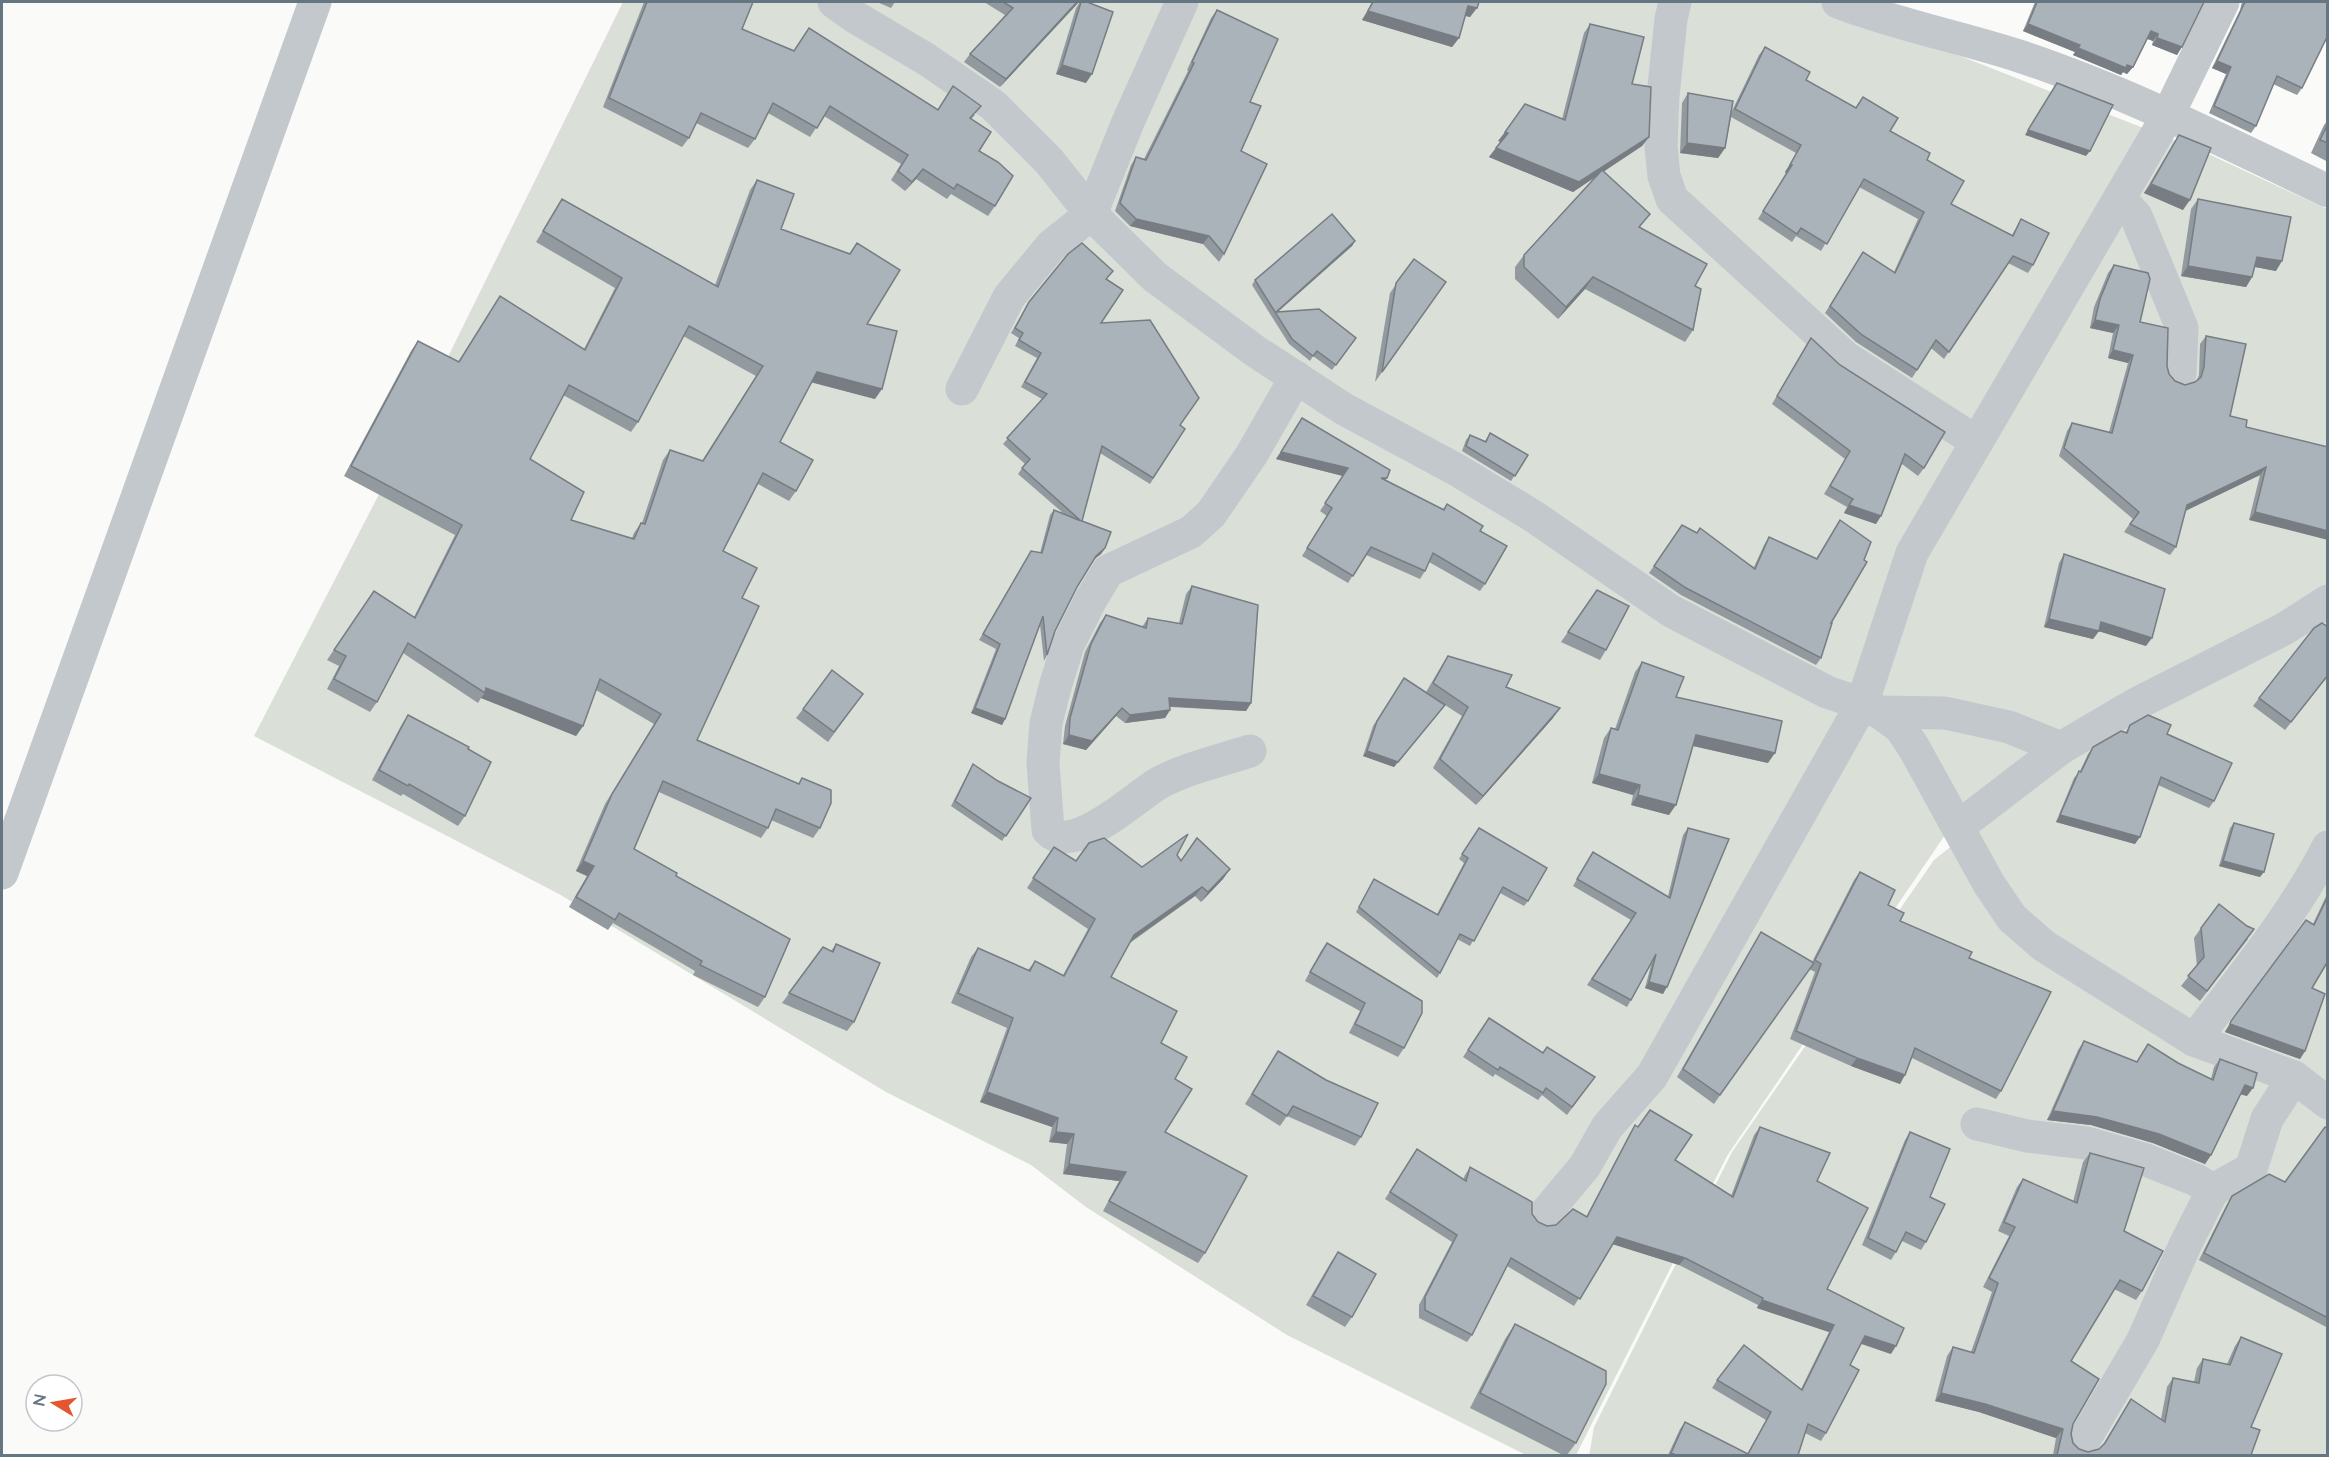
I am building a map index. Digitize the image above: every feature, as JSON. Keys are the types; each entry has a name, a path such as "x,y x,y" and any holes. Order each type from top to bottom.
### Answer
{"street":[{"path":"2,873 315,2"},
{"path":"834,2 926,59 993,105 1049,161 1091,214 1155,278 1255,351 1344,409 1457,470 1533,516 1671,611 1827,692 1871,708 1900,727 1989,884 2012,918 2044,946 2194,1040 2294,1077 2328,1103"},
{"path":"962,389 1009,297 1051,246 1091,214 1128,122 1182,2"},
{"path":"1675,2 1671,19 1663,96 1661,147 1664,176 1672,199 1845,357 1977,442"},
{"path":"1838,2 1878,17 2022,57 2168,115 2328,191"},
{"path":"1544,1215 1585,1166 1607,1127 1652,1076 1871,708 1912,553 2168,115 2223,2"},
{"path":"2120,199 2136,216 2182,328 2180,374"},
{"path":"1250,750 1160,782 1110,819 1083,832 1063,837 1053,835 1048,830 1043,763 1046,723 1068,645 1090,601 1108,571 1191,532 1211,514 1252,454 1296,377"},
{"path":"1958,827 2061,748 2136,704 2284,629 2328,601"},
{"path":"1871,708 1945,713 2009,727 2061,748"},
{"path":"2194,1040 2256,960 2314,873 2328,847"},
{"path":"2083,1442 2143,1340 2186,1243 2213,1190 2251,1169 2267,1119 2294,1077"},
{"path":"1977,1124 2027,1136 2086,1143 2146,1160 2196,1180 2213,1190"}],"shaded area":[{"path":"623,2 1823,2 2202,151 2327,209 2327,589 1945,835 1727,1156 1576,1455 1526,1455 1287,1335 1086,1207 1031,1165 886,1092 559,894 254,736 406,442"},
{"path":"2327,612 2327,1455 1589,1456 1594,1427 1732,1152 1934,860 2053,765"}],"building":[{"path":"647,2 753,2 742,29 794,51 809,28 938,110 953,86 981,106 970,118 991,132 979,151 998,162 1013,176 995,206 957,184 954,189 923,169 912,182 898,171 908,155 830,106 817,128 773,103 755,139 701,113 689,138 609,98"},
{"path":"1003,2 1077,2 1006,79 970,54 1013,8"},
{"path":"1081,2 1113,12 1092,74 1062,65"},
{"path":"1373,2 1479,2 1477,8 1468,6 1459,38 1368,11"},
{"path":"2037,2 2204,2 2182,47 2157,38 2158,34 2151,31 2133,67 2127,65 2126,68 2078,48 2080,45 2028,24"},
{"path":"2245,2 2328,2 2328,35 2302,88 2277,76 2256,126 2214,106 2231,67 2217,61"},
{"path":"1217,10 1278,39 1250,102 1261,106 1241,151 1267,164 1224,254 1209,236 1136,219 1120,203 1136,157 1146,160 1194,63 1192,62"},
{"path":"1590,24 1644,37 1632,84 1651,87 1649,137 1579,182 1496,148 1525,104 1565,120"},
{"path":"1765,47 1810,72 1806,80 1856,108 1863,97 1898,118 1890,131 1930,153 1927,160 1964,181 1951,204 2013,236 2021,219 2049,233 2033,265 2013,256 1949,352 1936,340 1917,370 1862,335 1830,306 1863,252 1895,273 1924,212 1864,179 1827,244 1801,228 1797,234 1763,211 1792,165 1790,165 1801,145 1735,109"},
{"path":"2057,83 2113,105 2090,151 2028,130"},
{"path":"1688,93 1733,101 1725,148 1687,143"},
{"path":"2328,124 2328,143 2320,140"},
{"path":"2179,135 2211,148 2190,200 2151,184"},
{"path":"1602,170 1650,214 1639,227 1707,264 1695,286 1701,289 1693,330 1593,277 1566,307 1524,267 1524,255"},
{"path":"757,180 794,194 781,229 850,254 857,243 900,270 867,324 897,331 882,389 817,372 780,442 813,460 796,491 763,473 723,551 757,568 742,598 759,606 697,740 799,784 802,778 831,790 831,803 820,828 776,809 768,828 663,781 634,849 677,873 676,876 790,939 765,997 700,965 702,961 619,913 615,920 576,897 594,866 583,861 612,794 661,714 600,679 583,726 486,688 485,693 408,643 377,702 334,679 346,656 334,650 374,591 415,618 462,525 351,466 418,341 459,362 500,296 585,350 622,278 543,231 562,199 718,287","holes":["689,326 763,366 703,461 670,450 645,524 641,523 634,539 571,520 584,492 530,459 569,385 638,422"]},
{"path":"2198,199 2291,217 2282,261 2257,257 2252,277 2188,266"},
{"path":"1332,214 1355,241 1276,312 1319,309 1356,338 1336,365 1317,351 1313,356 1292,339 1255,280"},
{"path":"1082,243 1113,271 1106,279 1123,290 1101,323 1150,320 1199,398 1180,425 1185,429 1153,478 1102,446 1082,521 1111,532 1105,548 1096,556 1077,587 1055,631 1047,655 1043,616 1005,719 975,708 1000,644 983,634 1031,551 1042,553 1054,510 1081,521 1022,468 1030,459 1007,438 1047,394 1025,382 1041,353 1019,340 1023,333 1015,328 1029,302 1068,254"},
{"path":"1414,259 1446,282 1382,372 1396,283"},
{"path":"2114,265 2148,273 2150,279 2140,322 2168,328 2167,366 2169,374 2175,381 2185,385 2201,377 2206,336 2246,344 2230,416 2247,420 2246,427 2328,447 2328,531 2255,512 2266,467 2187,505 2176,547 2130,524 2139,512 2064,448 2072,423 2112,433 2133,355 2113,350 2119,325 2095,320 2100,299"},
{"path":"1811,338 1840,365 1945,432 1924,468 1905,454 1881,516 1849,505 1853,499 1830,486 1850,451 1777,396"},
{"path":"1302,418 1390,470 1387,478 1381,478 1444,510 1447,504 1483,526 1480,531 1507,546 1485,584 1433,553 1425,571 1371,547 1353,576 1307,548 1332,508 1325,503 1348,468 1281,452"},
{"path":"1490,433 1528,455 1515,476 1466,446 1470,435 1486,442"},
{"path":"1840,520 1871,542 1864,560 1867,562 1831,623 1821,658 1686,588 1654,566 1682,525 1697,533 1700,528 1755,569 1769,537 1817,559"},
{"path":"2064,554 2165,589 2152,638 2101,622 2099,631 2049,619"},
{"path":"1192,586 1258,605 1251,703 1169,698 1170,710 1130,715 1122,708 1092,741 1069,735 1070,718 1091,644 1106,615 1146,628 1148,618 1182,624"},
{"path":"1597,590 1629,606 1606,650 1568,632"},
{"path":"2322,623 2328,627 2328,675 2291,722 2259,698 2314,628"},
{"path":"1448,656 1512,675 1506,687 1560,708 1483,796 1440,759 1468,707 1433,683"},
{"path":"1642,662 1684,677 1676,697 1782,721 1775,753 1696,735 1676,805 1638,795 1640,785 1599,774 1611,728 1618,730"},
{"path":"832,670 863,694 834,732 803,709"},
{"path":"1404,678 1445,705 1398,762 1367,751 1377,721"},
{"path":"408,715 469,747 468,749 491,762 465,816 409,784 408,786 379,770"},
{"path":"2148,715 2171,725 2167,734 2232,763 2214,801 2161,777 2140,837 2060,815 2079,771 2081,772 2093,747 2121,731 2127,733 2130,725"},
{"path":"973,764 998,781 1031,798 1006,836 955,801"},
{"path":"2234,823 2274,834 2264,872 2223,861"},
{"path":"1479,828 1547,868 1528,901 1503,887 1474,941 1460,934 1440,973 1359,907 1374,879 1438,915 1468,858 1462,854"},
{"path":"1688,828 1729,839 1667,987 1649,982 1656,954 1631,1000 1592,979 1636,913 1577,879 1593,852 1670,898"},
{"path":"1188,834 1177,855 1181,861 1197,838 1230,869 1208,892 1202,887 1134,935 1111,977 1177,1011 1161,1043 1187,1057 1175,1079 1192,1089 1165,1132 1247,1176 1205,1253 1109,1201 1126,1172 1069,1164 1074,1134 1056,1132 1058,1118 987,1092 1013,1018 958,993 978,948 1030,971 1035,961 1064,976 1095,919 1033,878 1054,847 1076,861 1089,843 1104,838 1142,867"},
{"path":"1860,872 1895,890 1888,905 1904,913 1900,921 1972,952 1969,958 2051,992 2001,1091 1915,1048 1905,1075 1857,1058 1796,1031 1821,964 1815,960"},
{"path":"2328,896 2328,961 2312,988 2325,994 2305,1051 2230,1024 2306,920 2314,925"},
{"path":"2219,904 2254,929 2207,991 2188,976 2204,957 2201,928"},
{"path":"1761,932 1814,963 1720,1095 1683,1069"},
{"path":"1327,943 1422,1001 1422,1013 1404,1048 1355,1024 1365,1003 1310,972"},
{"path":"836,944 880,963 854,1022 789,993 823,947 833,952"},
{"path":"1489,1018 1543,1053 1547,1047 1595,1077 1572,1107 1546,1088 1543,1093 1500,1067 1498,1070 1468,1050"},
{"path":"2084,1041 2137,1062 2148,1044 2178,1063 2213,1080 2220,1059 2257,1073 2253,1088 2245,1085 2211,1155 2159,1134 2097,1117 2053,1111"},
{"path":"1278,1051 1326,1080 1378,1103 1361,1137 1293,1106 1287,1116 1252,1094"},
{"path":"1650,1110 1692,1135 1675,1160 1733,1197 1760,1127 1830,1153 1817,1181 1868,1208 1827,1289 1904,1328 1896,1346 1865,1336 1850,1365 1859,1370 1826,1433 1808,1424 1798,1455 1676,1455 1671,1453 1685,1422 1748,1454 1771,1412 1717,1380 1744,1345 1802,1390 1834,1325 1762,1300 1763,1298 1685,1258 1617,1237 1580,1299 1511,1258 1472,1335 1425,1310 1425,1297 1457,1235 1390,1192 1417,1149 1466,1181 1470,1167 1532,1202 1532,1214 1538,1222 1547,1226 1556,1225 1573,1209 1587,1217 1635,1125 1638,1127"},
{"path":"2325,1127 2328,1129 2328,1318 2204,1253 2232,1196 2269,1174 2285,1182"},
{"path":"1910,1132 1950,1149 1930,1197 1945,1204 1926,1242 1906,1232 1896,1252 1868,1238"},
{"path":"2090,1153 2144,1168 2124,1231 2163,1251 2142,1291 2120,1280 2071,1361 2099,1379 2073,1424 2071,1434 2073,1443 2079,1449 2088,1452 2099,1449 2105,1443 2131,1399 2165,1422 2173,1378 2199,1383 2203,1359 2230,1365 2241,1337 2282,1354 2251,1427 2260,1430 2251,1455 2057,1455 2063,1429 1985,1404 1941,1393 1953,1347 1974,1353 1998,1283 1989,1278 2015,1227 2004,1222 2023,1179 2077,1203"},
{"path":"1338,1252 1376,1274 1352,1317 1313,1296"},
{"path":"1515,1324 1606,1371 1606,1384 1576,1443 1480,1393"}]}
